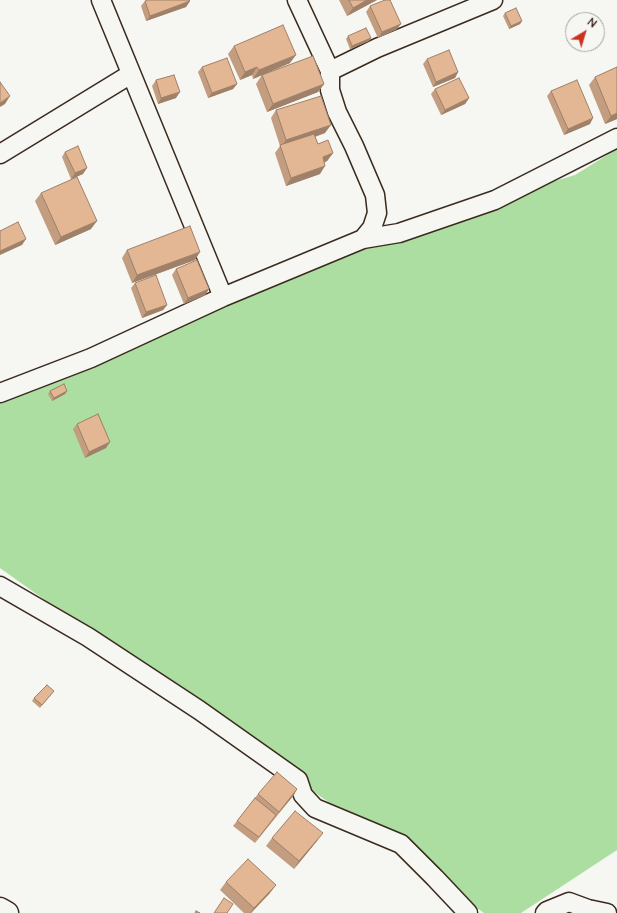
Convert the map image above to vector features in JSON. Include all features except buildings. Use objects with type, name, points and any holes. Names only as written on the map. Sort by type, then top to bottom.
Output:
[{"type":"main road","points":[[0,909],[6,913]]},
{"type":"street","points":[[101,0],[223,296]]},
{"type":"street","points":[[297,0],[330,71],[330,90],[336,112],[354,146],[375,195],[376,213],[372,228],[363,239]]},
{"type":"street","points":[[330,71],[473,4],[493,0]]},
{"type":"street","points":[[0,154],[131,74]]},
{"type":"street","points":[[0,393],[91,358],[223,296],[363,239],[399,233],[495,200],[617,138]]},
{"type":"street","points":[[0,586],[88,637],[205,714],[298,780],[303,795],[315,808],[401,844],[468,913]]},
{"type":"street","points":[[545,913],[569,902],[588,909],[607,913]]},
{"type":"green space","points":[[617,149],[617,850],[521,913],[484,913],[0,568],[0,398],[363,239],[575,175]]}]
